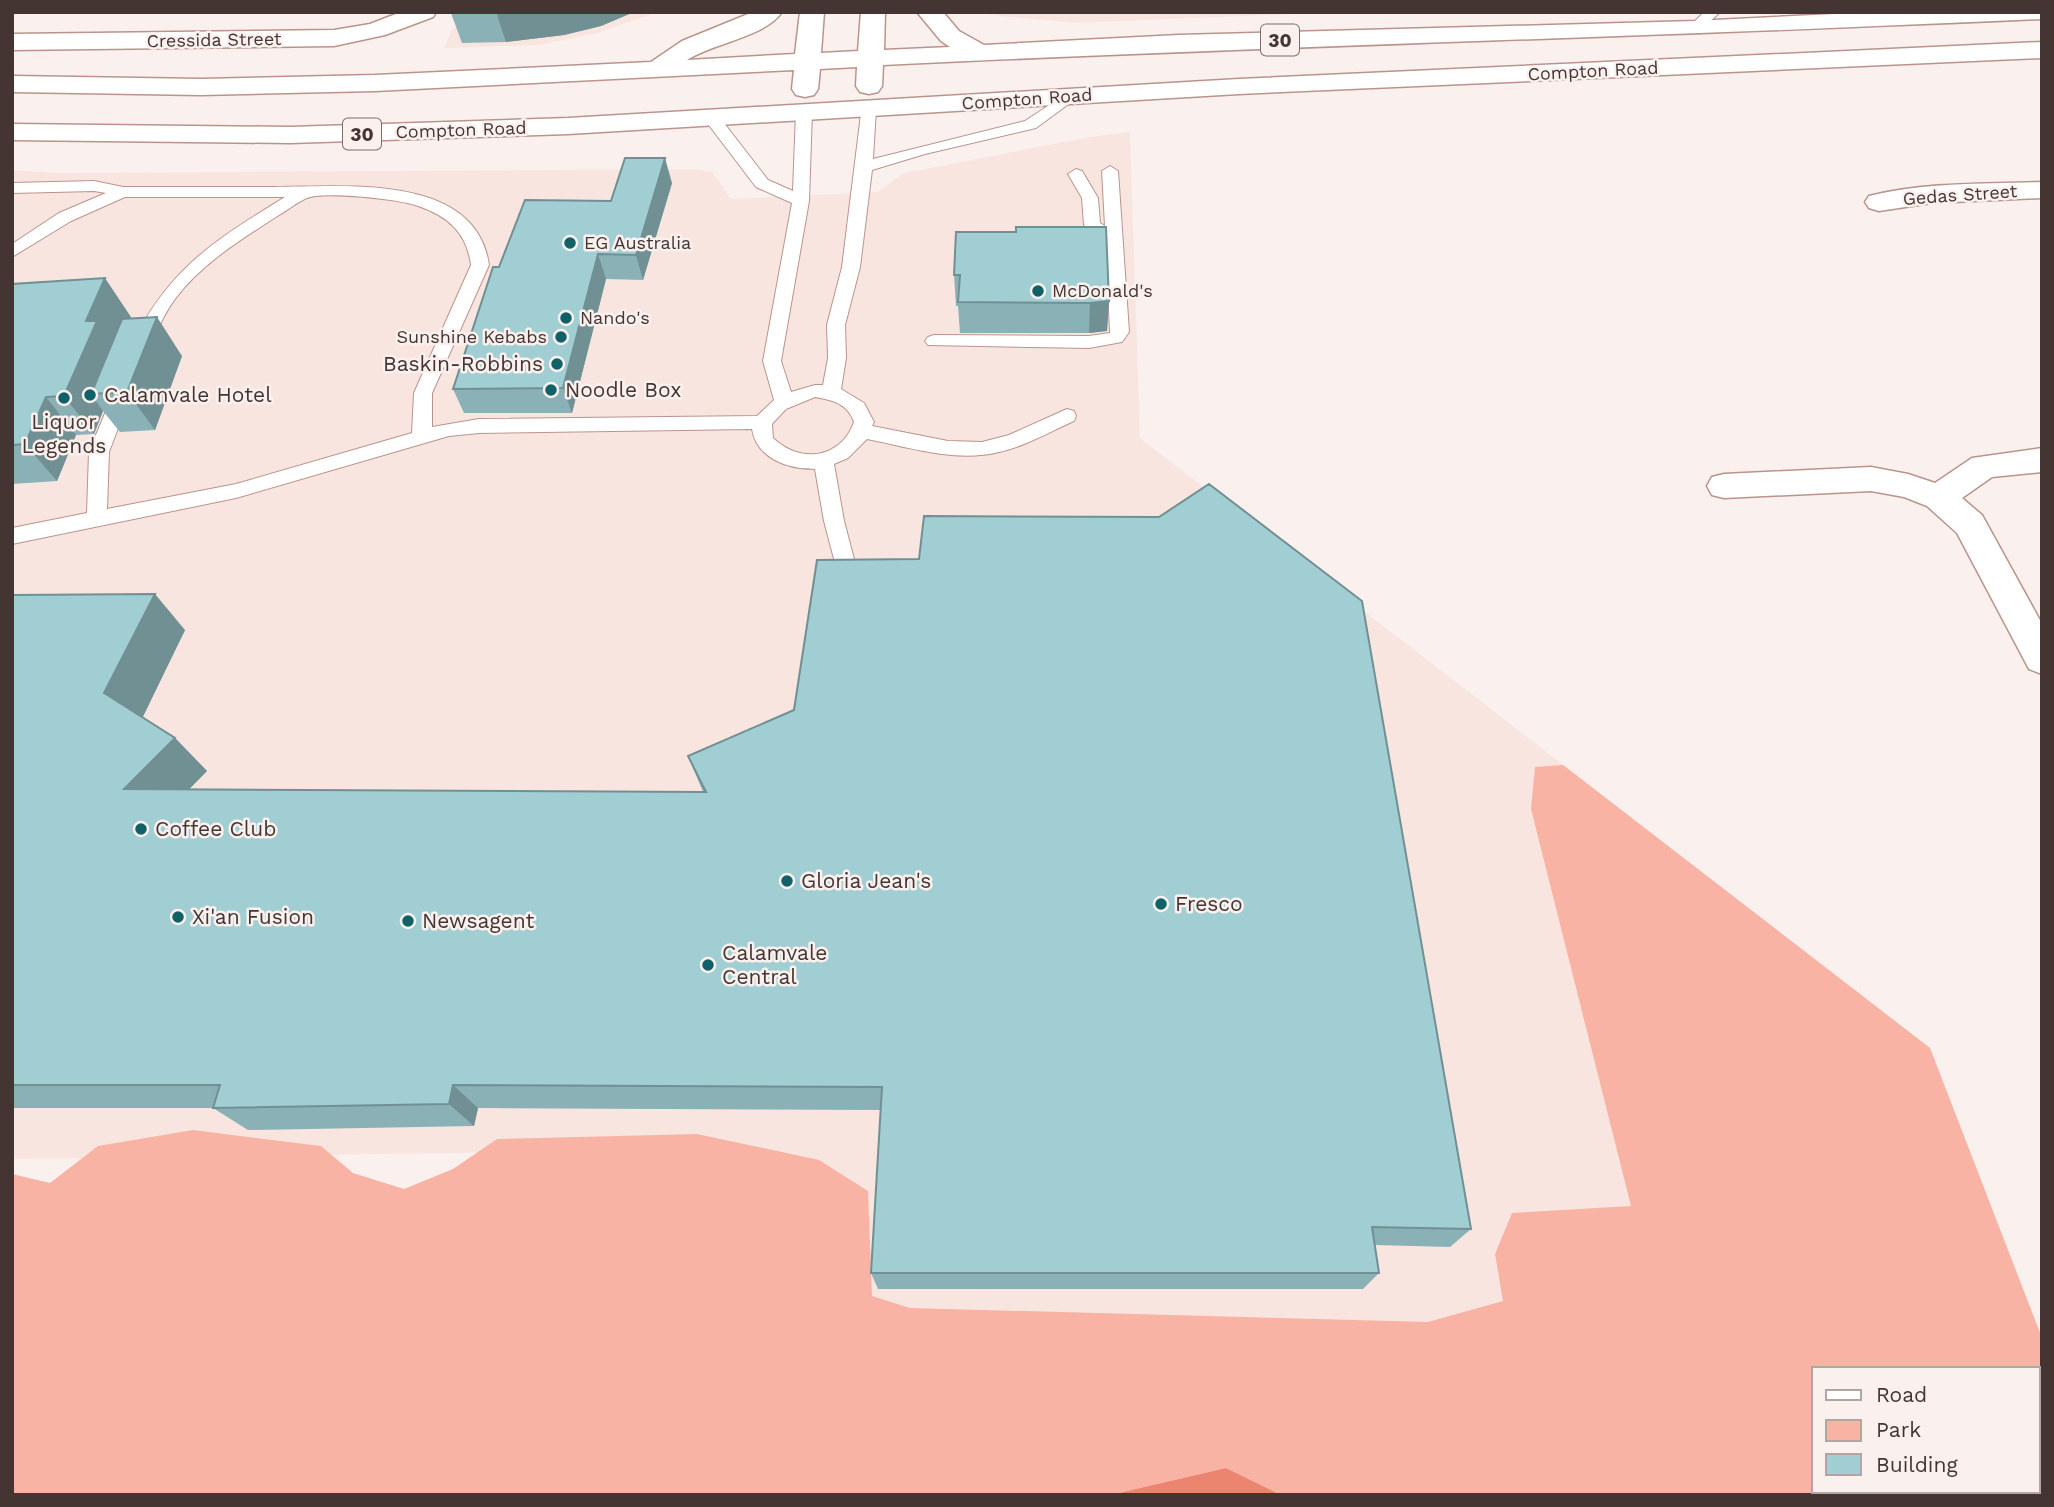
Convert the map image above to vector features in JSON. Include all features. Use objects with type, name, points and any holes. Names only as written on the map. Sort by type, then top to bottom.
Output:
[{"type":"main road","points":[[653,71],[691,46],[744,27],[770,12]]},
{"type":"main road","points":[[804,112],[812,12]]},
{"type":"main road","points":[[868,109],[873,12]]},
{"type":"main road","points":[[929,12],[950,36],[981,54]]},
{"type":"main road","name":"Compton Road","points":[[12,84],[201,87],[401,82],[1704,20],[2042,12]]},
{"type":"main road","name":"Cressida Street","points":[[12,42],[334,38],[376,30],[418,15]]},
{"type":"main road","name":"Compton Road","points":[[12,132],[316,135],[431,132],[1069,97],[2042,50]]},
{"type":"main road","name":"Gedas Street","points":[[1879,202],[1933,194],[2042,190]]},
{"type":"main road","points":[[1939,497],[1984,466],[2042,460]]},
{"type":"main road","points":[[1724,486],[1871,479],[1908,486],[1939,497],[1970,524],[2042,659]]},
{"type":"lane","points":[[864,167],[921,150],[1030,125],[1069,97]]},
{"type":"lane","points":[[831,392],[837,358],[836,325],[851,267],[864,167],[868,109]]},
{"type":"lane","points":[[784,400],[772,361],[801,201],[804,112]]},
{"type":"lane","points":[[710,117],[749,162],[762,183],[801,201]]},
{"type":"lane","points":[[934,341],[1089,342],[1116,338],[1120,332],[1110,171]]},
{"type":"lane","points":[[1076,174],[1088,192],[1092,225],[1116,240]]},
{"type":"lane","points":[[12,188],[94,186],[124,192],[375,192],[422,200],[457,220],[478,247],[481,256],[478,273],[423,393],[422,435]]},
{"type":"lane","points":[[12,252],[65,218],[124,192]]},
{"type":"lane","points":[[97,520],[99,452],[156,311],[191,269],[237,233],[305,192]]},
{"type":"lane","points":[[815,391],[831,392],[845,397],[856,405],[864,422],[862,431],[848,449],[823,460],[799,460],[777,453],[768,444],[763,433],[764,422],[775,406],[784,400],[815,391]]},
{"type":"lane","points":[[862,431],[957,448],[978,449],[1016,440],[1067,416]]},
{"type":"lane","points":[[12,536],[270,483],[422,435],[479,426],[764,422]]},
{"type":"lane","points":[[823,460],[834,520],[849,578]]},
{"type":"shaded area","points":[[478,12],[657,12],[598,33],[539,45],[444,48],[452,29],[473,20]]},
{"type":"shaded area","points":[[986,12],[1341,12],[1075,23],[991,15]]},
{"type":"shaded area","points":[[1130,132],[1140,438],[1930,1048],[2042,1338],[2042,1495],[620,1495],[672,1150],[12,1159],[12,170],[58,173],[693,169],[712,172],[731,199],[877,192],[904,173],[1090,137]]},
{"type":"shaded area","points":[[1226,1468],[1281,1495],[1110,1495]]},
{"type":"green space","points":[[1563,765],[1930,1048],[2042,1338],[2042,1495],[1281,1495],[1226,1468],[1110,1495],[12,1495],[12,1174],[50,1183],[98,1146],[193,1130],[321,1146],[353,1173],[404,1189],[453,1169],[497,1139],[697,1134],[819,1160],[868,1191],[872,1296],[910,1308],[1428,1322],[1503,1301],[1495,1254],[1512,1213],[1631,1206],[1531,809],[1535,767]]},
{"type":"building","points":[[625,158],[665,158],[636,255],[598,254],[563,388],[453,389],[493,267],[499,267],[525,200],[611,201]]},
{"type":"building","points":[[1016,227],[1106,227],[1109,301],[958,302],[960,275],[954,275],[956,232],[1016,232]]},
{"type":"building","points":[[105,278],[86,321],[97,321],[64,396],[46,397],[25,444],[12,445],[12,284]]},
{"type":"building","points":[[157,317],[127,392],[91,394],[122,319]]},
{"type":"building","name":"Calamvale Central","points":[[1209,484],[1362,601],[1471,1229],[1372,1227],[1379,1273],[871,1273],[882,1087],[453,1085],[449,1104],[213,1108],[220,1085],[12,1085],[12,595],[155,594],[104,693],[175,738],[124,789],[706,792],[688,756],[794,710],[817,560],[919,559],[924,516],[1159,517]]},
{"type":"place","name":"EG Australia","points":[[570,243]]},
{"type":"place","name":"McDonald's","points":[[1038,291]]},
{"type":"place","name":"Nando's","points":[[566,318]]},
{"type":"place","name":"Sunshine Kebabs","points":[[561,337]]},
{"type":"place","name":"Baskin-Robbins","points":[[557,364]]},
{"type":"place","name":"Noodle Box","points":[[551,390]]},
{"type":"place","name":"Calamvale Hotel","points":[[90,395]]},
{"type":"place","name":"Liquor Legends","points":[[64,398]]},
{"type":"place","name":"Coffee Club","points":[[141,829]]},
{"type":"place","name":"Gloria Jean's","points":[[787,881]]},
{"type":"place","name":"Fresco","points":[[1161,904]]},
{"type":"place","name":"Xi'an Fusion","points":[[178,917]]},
{"type":"place","name":"Newsagent","points":[[408,921]]},
{"type":"place","name":"Calamvale Central","points":[[708,965]]}]
